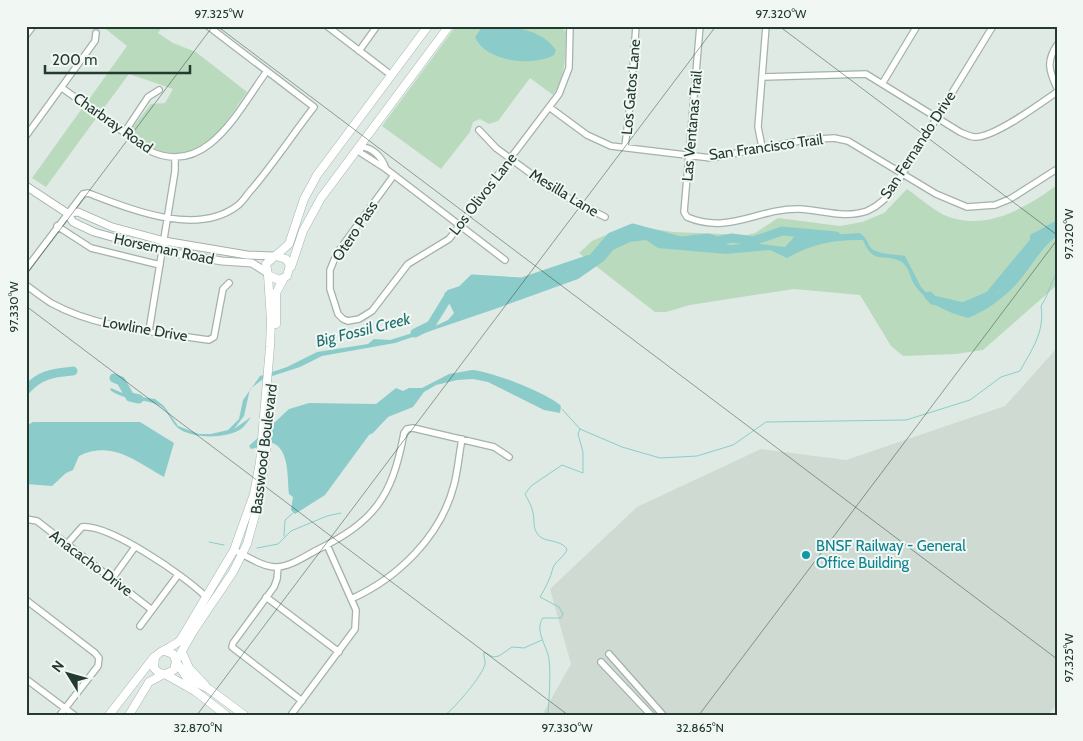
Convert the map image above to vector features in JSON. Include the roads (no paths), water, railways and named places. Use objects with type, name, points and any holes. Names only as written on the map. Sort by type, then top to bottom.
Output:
[{"type":"main road","points":[[428,26],[317,175],[304,199],[288,244],[267,262],[267,274],[277,280],[284,278],[290,269],[300,237],[311,214],[449,26]]},
{"type":"main road","points":[[392,75],[405,85]]},
{"type":"main road","points":[[274,256],[286,259],[290,269]]},
{"type":"main road","name":"Basswood Boulevard","points":[[267,274],[272,357]]},
{"type":"main road","name":"Basswood Boulevard","points":[[176,662],[242,554],[259,505],[276,293],[284,278]]},
{"type":"main road","name":"Basswood Boulevard","points":[[165,651],[179,642],[234,550],[250,507],[262,462]]},
{"type":"main road","points":[[108,715],[156,655],[165,651],[174,654],[176,662],[186,678],[209,689]]},
{"type":"main road","points":[[182,652],[189,669],[209,689],[244,715]]},
{"type":"main road","points":[[156,655],[154,666],[157,672],[194,691],[226,715]]},
{"type":"main road","points":[[128,715],[147,685],[172,671],[176,662]]},
{"type":"street","points":[[26,35],[32,26]]},
{"type":"street","points":[[26,270],[81,195],[88,193],[119,206],[168,218],[208,220],[237,206],[314,107],[208,26]]},
{"type":"street","points":[[327,26],[392,75]]},
{"type":"street","points":[[359,50],[377,26]]},
{"type":"street","name":"Los Olivos Lane","points":[[343,319],[359,319],[372,312],[408,264],[449,238],[460,225],[511,159],[565,82],[569,68],[570,26]]},
{"type":"street","name":"Los Gatos Lane","points":[[625,147],[632,96],[636,26]]},
{"type":"street","name":"Las Ventanas Trail","points":[[694,220],[687,217],[684,212],[700,26]]},
{"type":"street","points":[[762,147],[758,127],[766,26]]},
{"type":"street","points":[[882,84],[917,26]]},
{"type":"street","name":"San Fernando Drive","points":[[694,220],[729,223],[745,221],[777,210],[799,209],[855,214],[867,211],[881,203],[903,173],[993,26]]},
{"type":"street","points":[[26,136],[95,41],[96,33]]},
{"type":"street","points":[[763,77],[866,74],[937,119],[960,132],[975,137],[988,134],[1057,90],[1048,70],[1051,54],[1057,44]]},
{"type":"street","points":[[148,332],[168,218],[175,159],[192,156],[208,147],[219,136],[266,71]]},
{"type":"street","name":"Charbray Road","points":[[62,88],[150,151],[175,159]]},
{"type":"street","points":[[124,133],[148,97],[159,90]]},
{"type":"street","name":"San Francisco Trail","points":[[549,107],[587,136],[611,146],[711,158],[762,147],[814,139],[834,138],[848,141],[936,194],[967,207],[995,205],[1057,169]]},
{"type":"street","name":"Mesilla Lane","points":[[479,130],[496,148],[553,190],[604,217]]},
{"type":"street","points":[[386,169],[383,159],[366,146],[359,147],[361,153],[386,169],[505,260]]},
{"type":"street","points":[[375,163],[379,157]]},
{"type":"street","name":"Otero Pass","points":[[343,319],[338,314],[330,289],[330,270],[337,252],[394,175]]},
{"type":"street","name":"Horseman Road","points":[[26,186],[67,213],[73,222],[94,232],[162,251],[222,261],[252,263],[267,274]]},
{"type":"street","name":"Horseman Road","points":[[67,213],[78,212],[112,227],[164,241],[247,255],[274,256]]},
{"type":"street","points":[[57,226],[91,248],[160,265]]},
{"type":"street","name":"Lowline Drive","points":[[26,284],[51,303],[84,318],[148,332],[212,339],[214,337],[223,289],[229,283]]},
{"type":"street","points":[[234,550],[278,568],[327,545],[354,529],[373,512],[387,492],[396,472],[404,433],[407,429],[413,428],[494,447],[508,457]]},
{"type":"street","points":[[351,599],[377,587],[397,572],[429,536],[454,486],[462,439]]},
{"type":"street","name":"Anacacho Drive","points":[[27,519],[37,522],[152,610]]},
{"type":"street","points":[[67,544],[79,528],[87,527],[153,556],[205,596]]},
{"type":"street","points":[[291,715],[339,652],[355,629],[357,622],[356,610],[327,545]]},
{"type":"street","points":[[112,579],[135,547]]},
{"type":"street","points":[[278,568],[277,580],[232,642],[232,647],[302,701]]},
{"type":"street","points":[[140,626],[178,575]]},
{"type":"street","points":[[266,597],[339,652]]},
{"type":"street","points":[[26,600],[99,658],[98,666],[60,715]]},
{"type":"street","points":[[609,654],[636,683],[660,714]]},
{"type":"street","points":[[601,662],[651,715]]},
{"type":"street","points":[[26,679],[74,715]]},
{"type":"street","points":[[628,689],[636,683]]},
{"type":"water","points":[[483,26],[523,29],[533,32],[549,42],[556,50],[554,55],[534,61],[510,60],[499,57],[489,52],[475,37]]},
{"type":"water","points":[[1057,220],[1057,236],[1044,248],[1021,279],[992,305],[968,318],[946,310],[927,299],[912,281],[903,263],[894,259],[874,256],[870,253],[863,240],[843,240],[824,243],[805,249],[787,258],[770,250],[726,254],[658,248],[646,240],[630,242],[613,250],[604,261],[578,279],[395,343],[322,356],[300,367],[263,379],[252,388],[260,376],[287,367],[317,352],[368,344],[374,339],[390,340],[448,320],[454,313],[444,293],[467,291],[473,281],[480,283],[527,281],[568,271],[598,259],[609,243],[632,230],[680,243],[712,241],[730,245],[750,243],[785,247],[794,237],[860,233],[872,249],[905,256],[921,287],[929,295],[945,306],[964,308],[980,303],[997,294],[1030,244],[1030,235]]},
{"type":"water","points":[[472,370],[492,374],[545,395],[561,406],[560,413],[544,410],[488,382],[473,379],[457,380],[436,385],[424,392],[413,407],[388,417],[369,435],[325,495],[295,514],[291,510],[293,497],[289,494],[287,466],[282,452],[273,443],[251,449],[249,446],[289,409],[309,403],[376,404],[396,388],[403,391],[409,388],[422,388],[449,374]]},
{"type":"water","points":[[111,388],[127,395],[155,399],[164,406],[178,426],[199,434],[211,434],[228,430],[239,419],[243,400],[250,391],[244,416],[234,429],[251,417],[241,429],[227,435],[200,436],[184,432],[178,428],[164,409],[158,405],[128,398],[110,390]]},
{"type":"water","points":[[33,422],[140,422],[174,443],[164,477],[123,454],[102,450],[79,456],[73,470],[66,473],[52,486],[26,484],[26,426]]},
{"type":"waterway","name":"Big Fossil Creek","points":[[415,333],[431,325],[450,294],[462,290],[473,279],[522,282],[593,258],[611,237],[633,228],[681,241],[708,238],[718,241],[732,238],[753,241],[782,231],[836,236]]},
{"type":"waterway","name":"Big Fossil Creek","points":[[929,296],[933,300],[963,307],[989,296],[1032,244]]},
{"type":"waterway","points":[[562,409],[580,429],[622,447],[660,458],[697,456],[733,445],[766,422],[906,420],[970,400],[1001,377],[1020,371],[1033,348],[1039,332],[1042,315],[1041,306],[1057,272]]},
{"type":"waterway","name":"Big Fossil Creek","points":[[26,390],[42,377],[73,371]]},
{"type":"waterway","name":"Big Fossil Creek","points":[[114,378],[121,381],[130,397],[139,399]]},
{"type":"waterway","points":[[548,715],[550,666],[540,628],[543,618],[561,618],[563,614],[559,607],[540,597],[548,583],[554,566],[567,549],[557,542],[546,540],[539,536],[535,527],[532,508],[525,494],[531,486],[562,465],[583,473],[583,452],[578,434],[580,429]]},
{"type":"waterway","points":[[284,536],[285,520],[293,513]]},
{"type":"waterway","points":[[257,548],[278,544],[291,531],[327,516],[341,513]]},
{"type":"waterway","points":[[209,542],[224,545]]},
{"type":"waterway","points":[[445,715],[461,699],[479,676],[485,664],[484,652],[493,657],[499,656],[512,647],[524,648],[542,640]]},
{"type":"place","name":"BNSF Railway - General Office Building","points":[[806,555]]}]
